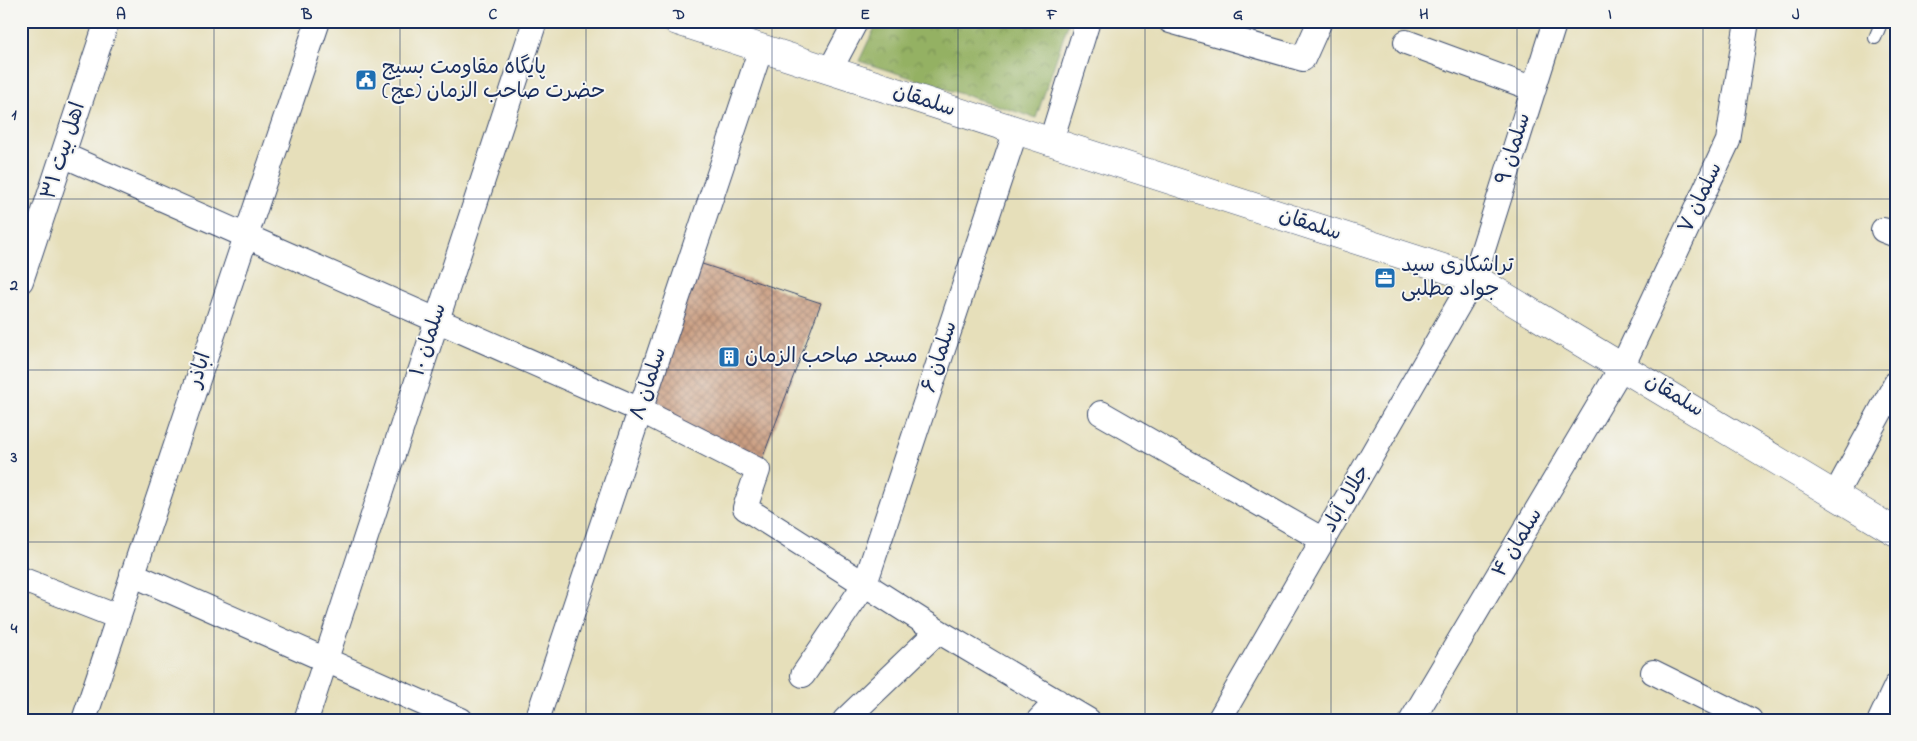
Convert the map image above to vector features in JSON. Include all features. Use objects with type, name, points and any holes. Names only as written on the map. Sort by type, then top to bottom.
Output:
[{"type":"street","name":"اهل بیت ۳۱","points":[[21,281],[107,21]]},
{"type":"street","name":"اباذر","points":[[84,720],[314,32],[326,21]]},
{"type":"street","name":"سلمان ۱۰","points":[[306,720],[324,659],[535,21]]},
{"type":"street","name":"سلمقان","points":[[677,21],[1474,278],[1623,365],[1896,532]]},
{"type":"street","points":[[830,70],[856,21]]},
{"type":"street","points":[[1051,141],[1088,21]]},
{"type":"street","points":[[1170,21],[1303,59],[1320,21]]},
{"type":"street","name":"سلمان ۹","points":[[1474,278],[1554,21]]},
{"type":"street","name":"سلمان ۷","points":[[1623,365],[1728,141],[1747,21]]},
{"type":"street","points":[[1406,42],[1534,88]]},
{"type":"street","name":"سلمان ۸","points":[[537,720],[761,48]]},
{"type":"street","name":"سلمان ۶","points":[[803,675],[864,584],[1016,130]]},
{"type":"street","points":[[63,155],[640,410],[758,470],[745,508],[938,631],[1088,720]]},
{"type":"street","name":"جلال آباد","points":[[1219,720],[1474,278]]},
{"type":"street","name":"سلمان ۴","points":[[1412,720],[1623,365]]},
{"type":"street","points":[[1835,495],[1896,383]]},
{"type":"street","points":[[1101,413],[1323,540]]},
{"type":"street","points":[[132,574],[461,720]]},
{"type":"street","points":[[21,579],[118,617]]},
{"type":"street","points":[[845,720],[938,631]]},
{"type":"street","points":[[1653,672],[1750,720]]},
{"type":"street","points":[[1880,720],[1896,686]]},
{"type":"street","points":[[1039,720],[1057,701]]},
{"type":"lane","points":[[1875,38],[1882,21]]},
{"type":"green space","points":[[878,21],[1069,21],[1036,118],[859,61]]},
{"type":"building","name":"مسجد صاحب الزمان","points":[[690,260],[821,303],[758,470],[640,410]]},
{"type":"place","name":"پایگاه مقاومت بسیج حضرت صاحب الزمان (عج)","points":[[366,80]]},
{"type":"place","name":"تراشکاری سید جواد مطلبی","points":[[1385,278]]},
{"type":"place","name":"مسجد صاحب الزمان","points":[[729,357]]}]
